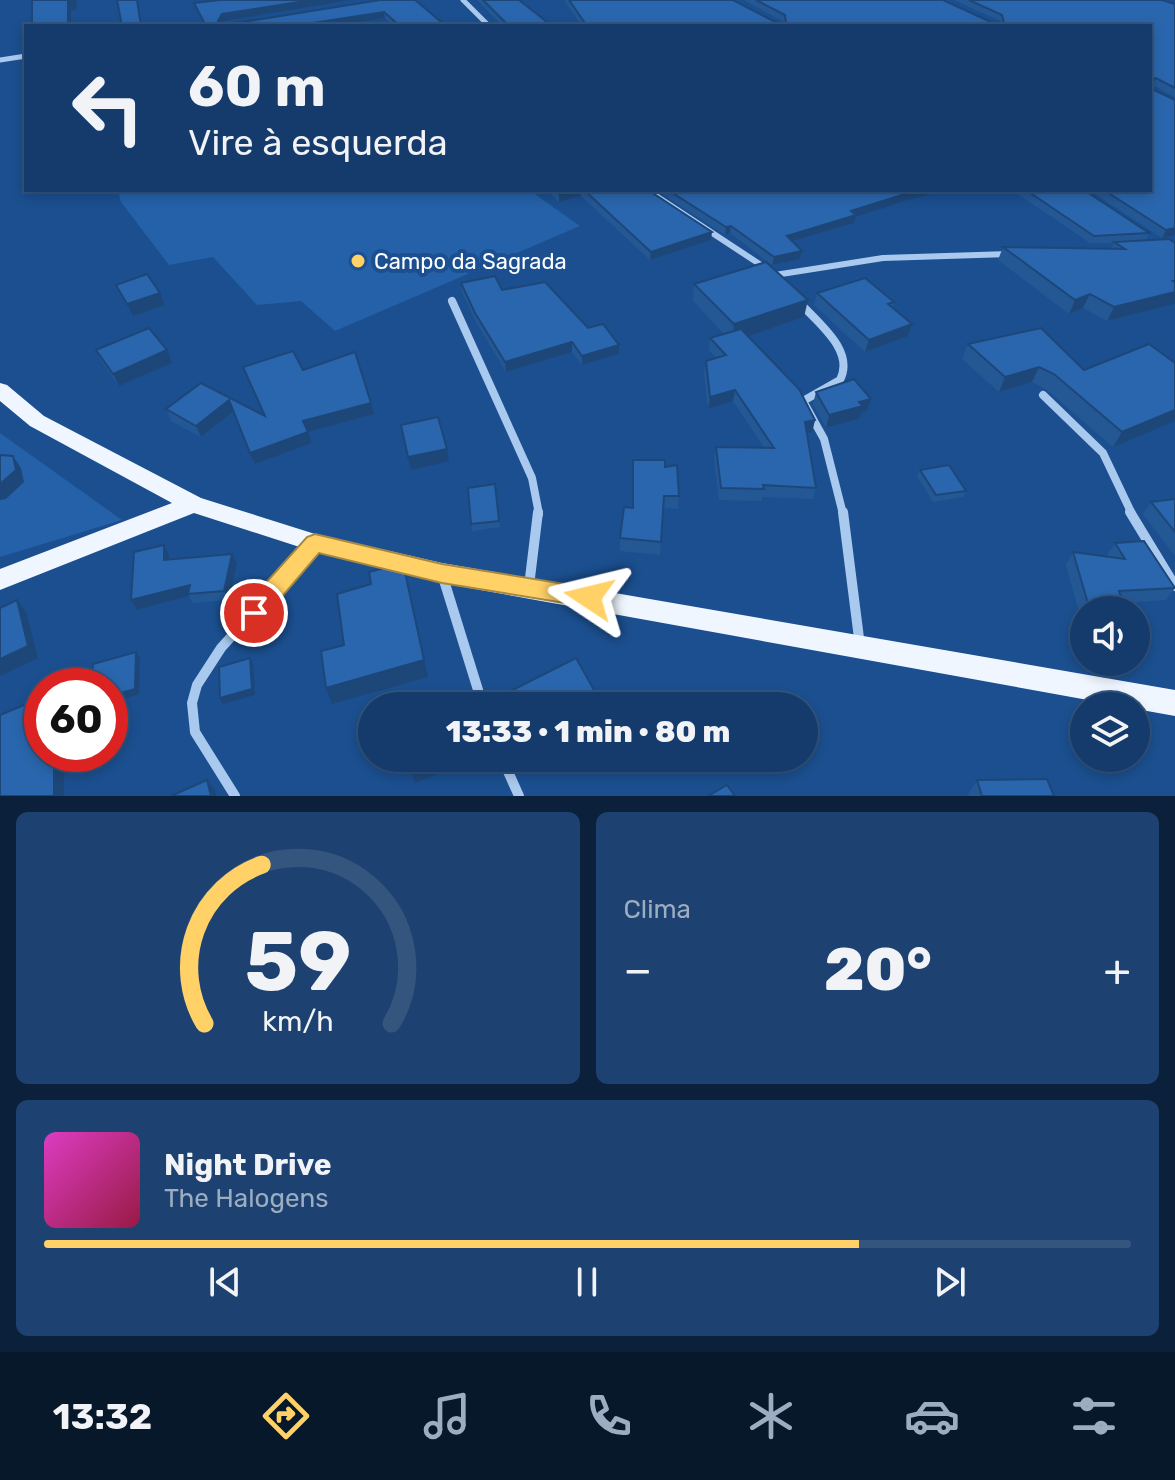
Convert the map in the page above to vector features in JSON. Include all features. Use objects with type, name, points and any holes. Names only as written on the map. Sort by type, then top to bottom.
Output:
[{"type":"main road","points":[[0,390],[37,421],[193,504],[315,543],[442,573],[1175,703]]},
{"type":"main road","points":[[0,580],[193,504]]},
{"type":"street","points":[[463,0],[487,24]]},
{"type":"street","points":[[0,60],[24,56]]},
{"type":"street","points":[[650,192],[775,275],[785,286]]},
{"type":"street","points":[[775,275],[883,258],[1023,253]]},
{"type":"street","points":[[795,297],[842,351],[844,361],[844,371],[833,387],[803,401],[824,439],[840,492],[860,647]]},
{"type":"street","points":[[452,301],[532,478],[540,520],[528,586]]},
{"type":"street","points":[[1043,395],[1103,453],[1125,503],[1175,586]]},
{"type":"street","points":[[235,796],[225,772],[193,726],[191,710],[198,685],[212,658],[315,543]]},
{"type":"street","points":[[442,573],[479,692]]},
{"type":"street","points":[[508,772],[519,796]]},
{"type":"shaded area","name":"Campo da Sagrada","points":[[118,192],[532,192],[580,226],[335,331],[301,301],[257,305],[213,257],[169,265],[121,202]]},
{"type":"shaded area","points":[[0,433],[122,520],[0,557]]},
{"type":"building","points":[[32,0],[73,0],[68,2],[68,24],[32,24]]},
{"type":"building","points":[[117,0],[137,0],[141,24],[122,24]]},
{"type":"building","points":[[312,0],[222,14],[218,21],[222,24],[205,24],[194,3]]},
{"type":"building","points":[[380,0],[415,0],[444,24],[398,24],[384,12],[306,24],[230,24]]},
{"type":"building","points":[[483,0],[519,0],[549,24],[507,24]]},
{"type":"building","points":[[569,0],[733,0],[779,24],[586,24]]},
{"type":"building","points":[[756,0],[943,0],[995,24],[779,24],[786,23],[785,15]]},
{"type":"building","points":[[969,0],[1162,0],[1175,4],[1175,88],[1156,78],[1152,79],[1152,24],[1000,24],[1004,23],[1002,15]]},
{"type":"building","points":[[1152,89],[1175,100],[1175,228],[1166,230],[1107,192],[1152,192]]},
{"type":"building","points":[[586,192],[651,192],[712,232],[651,252]]},
{"type":"building","points":[[671,192],[912,192],[851,211],[856,215],[787,236],[802,251],[774,257],[731,226],[726,227]]},
{"type":"building","points":[[1029,192],[1087,192],[1149,233],[1094,236]]},
{"type":"building","points":[[1169,239],[1175,243],[1175,292],[1114,307],[1090,294],[1075,300],[1003,247],[1125,249],[1114,242]]},
{"type":"building","points":[[766,262],[808,300],[734,324],[694,284]]},
{"type":"building","points":[[147,274],[160,293],[127,304],[116,285]]},
{"type":"building","points":[[495,276],[502,290],[545,282],[588,328],[603,324],[619,345],[582,356],[572,342],[505,362],[461,283]]},
{"type":"building","points":[[865,278],[894,302],[888,304],[912,324],[869,340],[817,293]]},
{"type":"building","points":[[149,328],[167,350],[113,374],[96,350]]},
{"type":"building","points":[[1041,328],[1084,370],[1149,344],[1175,363],[1175,410],[1122,432],[1054,374],[1039,367],[1005,377],[968,344]]},
{"type":"building","points":[[741,329],[799,389],[815,420],[805,422],[816,488],[763,485],[764,489],[721,488],[716,447],[774,448],[735,390],[710,397],[706,361],[726,355],[710,338]]},
{"type":"building","points":[[293,351],[303,370],[355,352],[371,403],[303,421],[308,432],[250,453],[229,400],[196,426],[166,409],[201,383],[265,416],[243,367]]},
{"type":"building","points":[[854,379],[871,399],[859,402],[863,406],[829,415],[816,392]]},
{"type":"building","points":[[438,417],[447,449],[408,457],[401,425]]},
{"type":"building","points":[[0,455],[13,456],[16,470],[0,484]]},
{"type":"building","points":[[633,460],[665,460],[665,467],[677,465],[679,496],[664,496],[661,542],[620,538],[624,507],[633,508]]},
{"type":"building","points":[[949,465],[966,491],[936,495],[920,470]]},
{"type":"building","points":[[495,484],[499,521],[471,524],[468,488]]},
{"type":"building","points":[[1175,499],[1175,532],[1151,502]]},
{"type":"building","points":[[1144,541],[1175,588],[1119,591],[1121,596],[1086,596],[1073,552],[1125,559],[1115,543]]},
{"type":"building","points":[[164,545],[164,560],[232,554],[224,591],[188,594],[190,585],[131,600],[134,552]]},
{"type":"building","points":[[403,563],[424,660],[326,688],[321,651],[344,645],[337,594],[371,584],[369,572]]},
{"type":"building","points":[[17,600],[28,646],[0,659],[0,608]]},
{"type":"building","points":[[136,652],[135,689],[128,691],[128,668],[93,668],[93,664]]},
{"type":"building","points":[[250,658],[252,689],[220,698],[219,667]]},
{"type":"building","points":[[576,658],[595,692],[509,692]]},
{"type":"building","points":[[24,705],[24,772],[54,772],[54,796],[0,796],[0,715]]},
{"type":"building","points":[[1047,779],[1054,796],[982,796],[977,780]]},
{"type":"building","points":[[207,780],[211,796],[171,796]]},
{"type":"building","points":[[727,785],[735,796],[708,796]]},
{"type":"place","name":"Campo da Sagrada","points":[[358,261]]},
{"type":"route","points":[[254,613],[315,543],[442,573],[589,597]]}]
